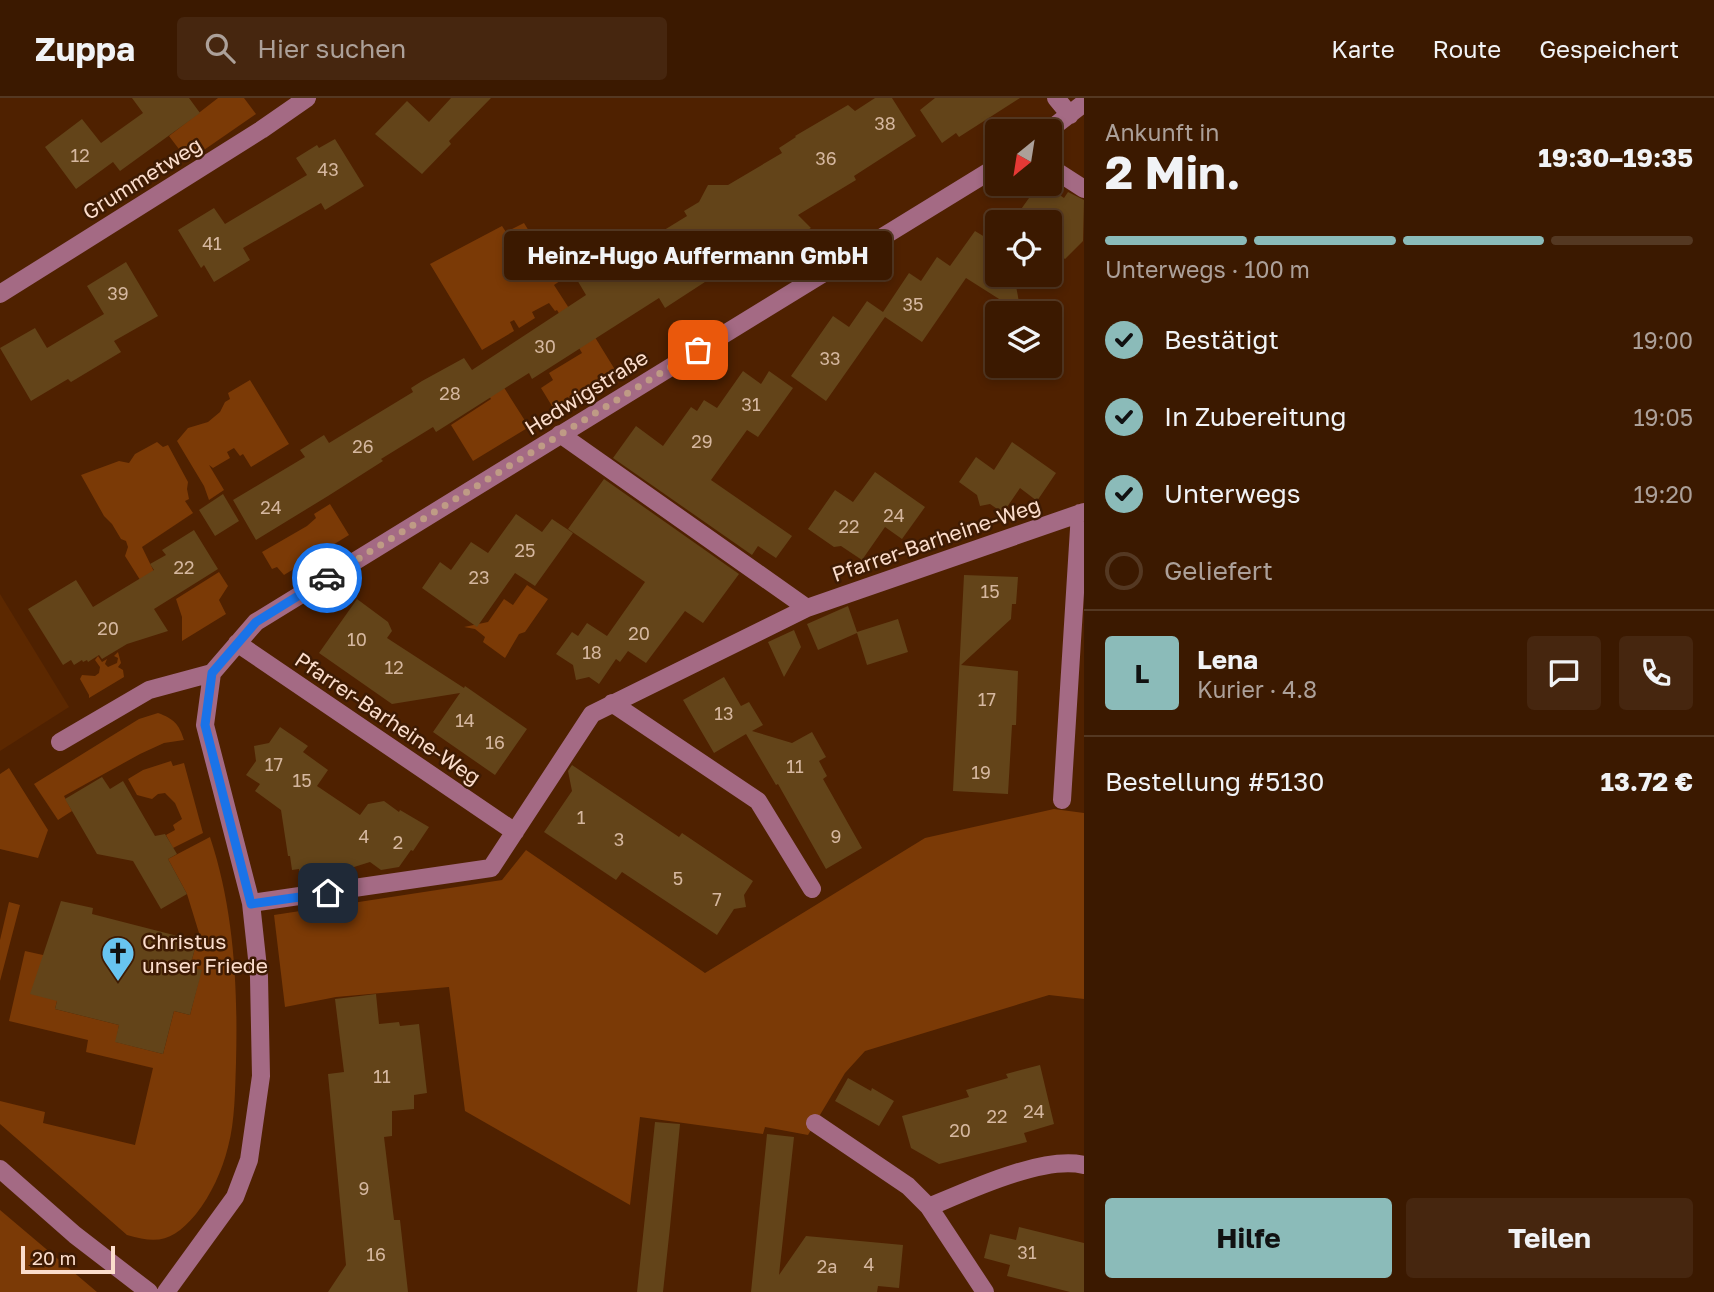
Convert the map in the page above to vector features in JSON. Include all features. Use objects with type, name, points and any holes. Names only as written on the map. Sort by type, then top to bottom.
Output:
[{"type":"street","name":"Grummetweg","points":[[0,294],[261,130],[307,98]]},
{"type":"street","points":[[1056,98],[1070,115]]},
{"type":"street","points":[[1062,121],[1084,103]]},
{"type":"street","name":"Hedwigstraße","points":[[212,673],[256,622],[985,174]]},
{"type":"street","points":[[1062,175],[1084,189]]},
{"type":"street","points":[[560,435],[807,608]]},
{"type":"street","name":"Pfarrer-Barheine-Weg","points":[[251,904],[491,868],[592,713],[807,608],[1082,512],[1062,800]]},
{"type":"street","name":"Pfarrer-Barheine-Weg","points":[[237,643],[514,832]]},
{"type":"street","points":[[60,742],[149,690],[212,673],[205,725],[251,904],[260,977],[261,1076],[249,1160],[235,1197],[166,1292]]},
{"type":"street","points":[[612,703],[758,801],[811,889]]},
{"type":"street","points":[[815,1123],[908,1186],[929,1208],[985,1292]]},
{"type":"street","points":[[929,1208],[1007,1175],[1072,1162],[1084,1166]]},
{"type":"street","points":[[0,1169],[75,1235],[149,1292]]},
{"type":"shaded area","points":[[218,98],[244,98],[256,114],[188,161],[169,136]]},
{"type":"shaded area","points":[[524,223],[560,281],[554,285],[587,336],[593,334],[617,373],[555,411],[541,388],[553,380],[549,373],[582,353],[557,310],[549,303],[532,312],[535,318],[519,328],[514,320],[510,322],[514,331],[482,350],[430,264],[502,226],[506,232]]},
{"type":"shaded area","points":[[489,364],[529,427],[473,461],[451,425],[491,399],[475,373]]},
{"type":"shaded area","points":[[250,380],[289,444],[251,467],[243,454],[240,456],[234,448],[227,452],[230,458],[213,468],[209,465],[224,490],[209,500],[204,486],[177,441],[188,428],[208,422],[220,412],[225,402],[230,399],[228,393]]},
{"type":"shaded area","points":[[157,442],[163,447],[168,445],[188,482],[189,499],[185,501],[193,513],[142,547],[161,586],[149,594],[125,556],[128,547],[126,541],[121,539],[104,516],[81,475],[119,461],[129,463],[135,454]]},
{"type":"shaded area","points":[[330,504],[349,535],[284,575],[277,567],[272,569],[262,552],[307,526],[316,518],[314,514]]},
{"type":"shaded area","points":[[219,572],[228,586],[219,600],[226,614],[182,641],[182,617],[176,599]]},
{"type":"shaded area","points":[[527,585],[548,599],[525,632],[519,634],[505,658],[483,642],[485,637],[475,629],[464,627],[488,622],[504,599],[513,605]]},
{"type":"shaded area","points":[[0,594],[69,707],[0,751]]},
{"type":"shaded area","points":[[118,652],[121,663],[118,667],[123,670],[124,677],[89,698],[80,679],[82,675],[95,676],[99,673],[100,667],[95,660],[98,656],[102,662],[107,659],[105,664],[108,667],[117,663],[118,658],[114,656]]},
{"type":"shaded area","points":[[158,713],[175,723],[184,740],[164,743],[140,754],[64,796],[72,811],[58,820],[34,784],[139,719]]},
{"type":"shaded area","points":[[171,761],[173,766],[184,763],[203,833],[173,848],[166,835],[175,830],[173,825],[182,819],[175,803],[165,793],[152,799],[137,795],[128,779],[143,770]]},
{"type":"shaded area","points":[[9,768],[48,830],[38,858],[0,849],[0,774]]},
{"type":"shaded area","points":[[1054,809],[1084,813],[1084,999],[1049,995],[865,1051],[845,1073],[808,1135],[765,1127],[763,1134],[640,1117],[630,1205],[465,1111],[449,987],[336,997],[285,1007],[274,915],[502,880],[526,850],[705,973],[925,838]]},
{"type":"shaded area","points":[[210,837],[229,920],[235,977],[236,1063],[230,1137],[223,1165],[201,1207],[181,1230],[166,1238],[149,1240],[127,1235],[0,1124],[0,1101],[45,1112],[43,1123],[135,1145],[153,1068],[86,1052],[88,1040],[9,1021],[25,951],[43,955],[57,1001],[55,1009],[119,1025],[116,1042],[163,1054],[174,1011],[190,1015],[201,971],[190,967],[199,933],[187,894],[168,859]]},
{"type":"shaded area","points":[[9,902],[20,905],[0,981],[0,940]]},
{"type":"shaded area","points":[[0,1210],[97,1292],[0,1292]]},
{"type":"building","points":[[132,98],[189,98],[200,113],[120,171],[113,162],[76,189],[45,147],[82,119],[101,143],[143,113]]},
{"type":"building","points":[[451,98],[491,98],[449,141],[451,144],[422,174],[375,134],[407,101],[429,122]]},
{"type":"building","points":[[875,98],[892,98],[916,136],[854,176],[856,180],[798,215],[811,228],[784,244],[779,235],[743,258],[739,270],[728,267],[665,308],[659,298],[532,379],[529,373],[436,432],[433,427],[256,540],[233,500],[305,457],[300,450],[324,435],[329,443],[413,392],[411,388],[422,381],[464,358],[472,370],[586,295],[573,273],[598,257],[604,267],[687,216],[684,211],[699,202],[708,185],[728,185],[782,153],[779,148],[795,136],[848,105],[855,111]]},
{"type":"building","points":[[935,98],[1020,98],[959,137],[956,133],[942,143],[920,110]]},
{"type":"building","points":[[335,139],[364,186],[325,210],[321,203],[243,248],[250,260],[214,282],[204,265],[201,268],[178,230],[214,208],[225,224],[307,175],[296,158],[317,145],[319,148]]},
{"type":"building","points":[[1068,192],[1084,200],[1083,241],[1065,259],[1062,257],[1062,210],[1021,210],[1030,196],[1064,198]]},
{"type":"building","points":[[975,231],[985,237],[985,287],[1016,287],[1019,301],[1002,301],[966,278],[922,342],[885,317],[826,401],[791,376],[833,316],[849,327],[867,301],[883,312],[909,273],[921,281],[937,257],[950,266]]},
{"type":"building","points":[[126,262],[158,316],[114,341],[121,352],[71,382],[68,379],[31,401],[0,348],[35,328],[47,348],[104,314],[87,286]]},
{"type":"building","points":[[743,371],[761,384],[769,371],[793,388],[758,437],[747,430],[711,480],[792,536],[776,558],[758,546],[752,555],[613,458],[636,426],[663,446],[691,407],[697,411],[704,400],[717,408]]},
{"type":"building","points":[[1012,442],[1056,473],[1037,501],[1020,488],[1003,513],[990,504],[980,506],[977,495],[959,482],[976,457],[994,470]]},
{"type":"building","points":[[875,472],[925,507],[902,539],[885,527],[862,560],[841,546],[834,547],[808,529],[835,490],[853,502]]},
{"type":"building","points":[[604,479],[739,574],[703,623],[685,611],[646,663],[628,651],[620,662],[616,659],[599,684],[589,677],[576,680],[573,665],[556,654],[572,632],[578,636],[587,623],[607,636],[645,582],[568,529]]},
{"type":"building","points":[[223,494],[239,521],[215,536],[199,510]]},
{"type":"building","points":[[516,514],[542,532],[552,519],[573,533],[535,586],[515,573],[477,627],[422,588],[440,562],[451,570],[471,542],[488,553]]},
{"type":"building","points":[[194,530],[218,569],[154,609],[168,631],[127,644],[102,659],[99,655],[88,662],[82,660],[74,665],[71,660],[63,665],[28,609],[76,580],[93,607],[154,570],[150,564],[166,555],[162,550]]},
{"type":"building","points":[[964,575],[1018,577],[1016,604],[1012,604],[1011,619],[961,665],[1018,671],[1016,725],[1012,725],[1008,794],[953,791]]},
{"type":"building","points":[[357,599],[388,622],[392,631],[387,638],[464,688],[465,686],[527,729],[495,775],[433,732],[460,693],[392,704],[319,653]]},
{"type":"building","points":[[848,606],[857,632],[898,619],[908,652],[867,665],[857,633],[818,650],[807,624]]},
{"type":"building","points":[[794,630],[801,647],[784,677],[768,642]]},
{"type":"building","points":[[724,677],[741,706],[749,702],[763,725],[752,731],[792,743],[812,732],[826,757],[819,761],[827,776],[823,779],[862,848],[826,869],[746,734],[714,753],[683,700]]},
{"type":"building","points":[[280,727],[308,746],[303,752],[328,770],[317,786],[360,815],[368,804],[384,801],[429,827],[399,867],[381,870],[370,862],[338,872],[338,878],[301,883],[299,869],[292,870],[288,856],[281,810],[255,791],[260,784],[246,775],[256,761],[254,746],[269,743]]},
{"type":"building","points":[[572,765],[679,837],[682,833],[753,881],[744,895],[746,907],[734,909],[717,935],[622,872],[616,880],[544,832],[572,791],[568,771]]},
{"type":"building","points":[[102,777],[110,789],[123,781],[155,836],[165,834],[177,854],[168,859],[187,894],[161,909],[133,861],[97,854],[65,799]]},
{"type":"building","name":"Christus unser Friede","points":[[61,901],[93,908],[92,914],[197,941],[190,967],[202,970],[190,1015],[174,1011],[163,1054],[115,1042],[119,1025],[55,1009],[57,1001],[30,994]]},
{"type":"building","points":[[376,994],[379,1024],[419,1024],[427,1093],[414,1095],[414,1109],[392,1111],[392,1136],[384,1137],[394,1220],[400,1220],[408,1292],[328,1292],[346,1265],[328,1074],[344,1072],[335,999]]},
{"type":"building","points":[[1040,1065],[1054,1124],[1024,1133],[1027,1142],[939,1164],[911,1148],[902,1116],[969,1097],[966,1090],[1008,1078],[1006,1074]]},
{"type":"building","points":[[848,1078],[894,1101],[879,1126],[835,1101]]},
{"type":"building","points":[[655,1122],[680,1124],[670,1227],[663,1292],[637,1292]]},
{"type":"building","points":[[767,1134],[794,1137],[779,1275],[806,1236],[903,1245],[899,1288],[878,1286],[877,1292],[751,1292]]},
{"type":"building","points":[[1019,1227],[1084,1243],[1084,1292],[1070,1292],[1007,1276],[1010,1265],[984,1258],[990,1234],[1016,1240]]},
{"type":"way so far","points":[[327,578],[698,350]]},
{"type":"place","name":"Heinz-Hugo Auffermann GmbH","points":[[698,350]]},
{"type":"place","name":"Christus unser Friede","points":[[118,983]]},
{"type":"route","points":[[327,578],[256,622],[212,673],[205,725],[251,904],[328,893]]}]
